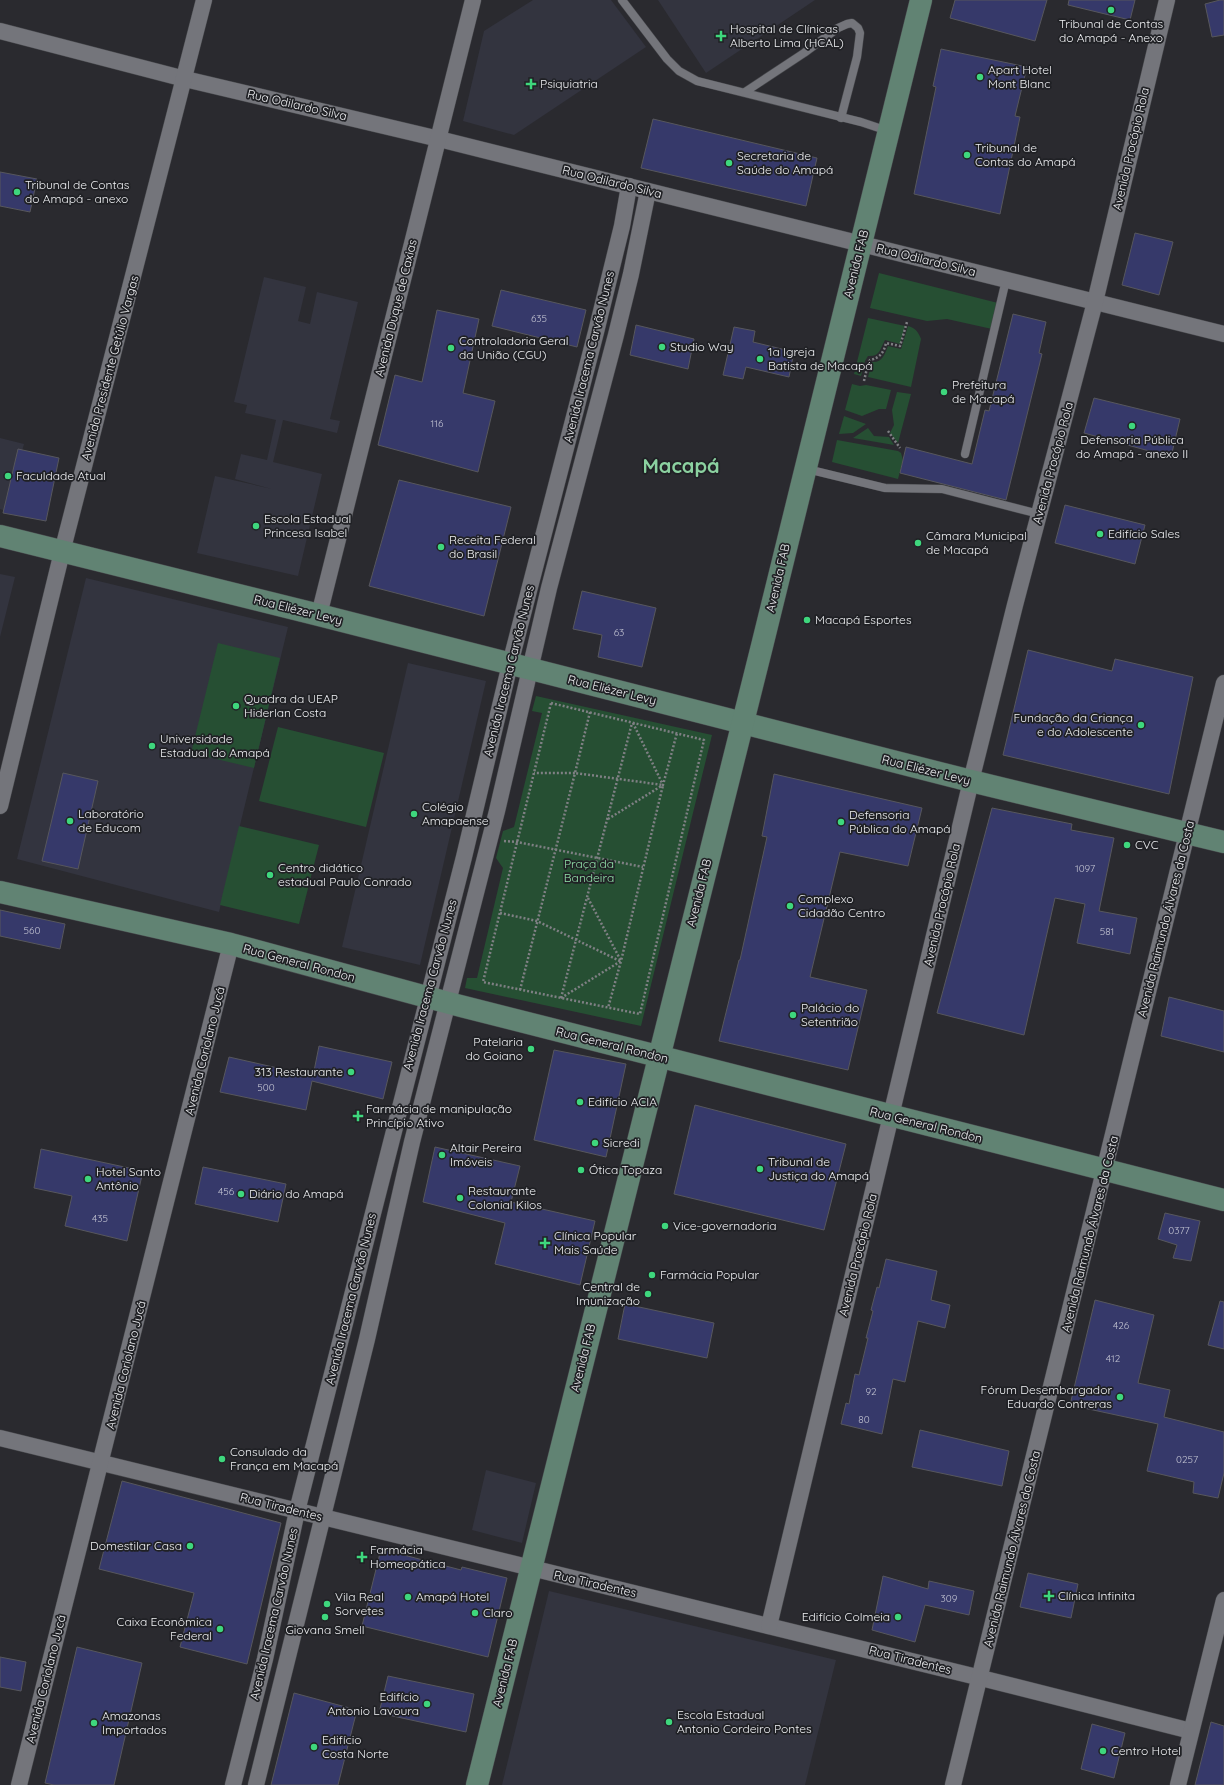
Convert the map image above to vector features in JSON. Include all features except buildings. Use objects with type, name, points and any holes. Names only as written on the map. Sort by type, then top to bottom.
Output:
[{"type":"main road","name":"Avenida FAB","points":[[477,1785],[741,723],[762,646],[920,0]]},
{"type":"main road","name":"Rua Eliézer Levy","points":[[0,536],[319,615],[971,781],[1224,842]]},
{"type":"main road","name":"Rua General Rondon","points":[[0,892],[231,944],[448,1003],[1224,1200]]},
{"type":"street","name":"Avenida Presidente Getúlio Vargas","points":[[0,806],[62,552],[185,79],[204,0]]},
{"type":"street","name":"Avenida Duque de Caxias","points":[[319,615],[473,0]]},
{"type":"street","name":"Avenida Procópio Rola","points":[[769,1626],[971,781],[1095,302],[1167,0]]},
{"type":"street","name":"Rua Odilardo Silva","points":[[0,30],[185,79],[439,139],[1224,334]]},
{"type":"street","name":"Avenida Iracema Carvão Nunes","points":[[256,1785],[367,1339],[412,1142],[497,811],[520,667],[596,332],[622,226],[629,186]]},
{"type":"street","name":"Avenida Iracema Carvão Nunes","points":[[233,1785],[265,1659],[297,1511],[476,805],[574,490],[616,335],[648,191]]},
{"type":"street","name":"Avenida Raimundo Álvares da Costa","points":[[953,1785],[1106,1170],[1186,833],[1224,683]]},
{"type":"street","points":[[476,805],[497,811]]},
{"type":"street","points":[[464,857],[484,862]]},
{"type":"street","name":"Avenida Coriolano Jucá","points":[[19,1785],[102,1462],[231,944]]},
{"type":"street","points":[[391,1136],[412,1142]]},
{"type":"street","name":"Rua Tiradentes","points":[[0,1438],[1191,1731]]},
{"type":"street","points":[[1178,1785],[1224,1600]]},
{"type":"lane","points":[[622,0],[667,59],[679,71],[697,81],[861,122],[888,131]]},
{"type":"lane","points":[[745,92],[804,53],[829,34],[847,24],[852,23],[858,28],[859,44],[841,118]]},
{"type":"lane","points":[[965,454],[1006,280]]},
{"type":"lane","points":[[805,468],[885,488],[942,489],[1039,514]]},
{"type":"path","points":[[864,381],[870,360],[876,359],[880,355],[886,343],[900,346],[907,322]]},
{"type":"path","points":[[888,431],[900,448]]},
{"type":"path","points":[[551,703],[632,723],[704,740],[640,1014],[483,982],[551,703]]},
{"type":"path","points":[[520,990],[590,712]]},
{"type":"path","points":[[561,998],[632,723]]},
{"type":"path","points":[[632,723],[663,785]]},
{"type":"path","points":[[608,1008],[677,734]]},
{"type":"path","points":[[534,773],[575,773],[663,785]]},
{"type":"path","points":[[608,819],[663,785]]},
{"type":"path","points":[[502,841],[517,842],[643,867]]},
{"type":"path","points":[[587,897],[621,961]]},
{"type":"path","points":[[500,913],[537,921],[621,961]]},
{"type":"path","points":[[561,998],[621,961]]},
{"type":"shaded area","name":"Psiquiatria","points":[[533,0],[611,0],[646,47],[514,135],[463,121],[484,31]]},
{"type":"shaded area","name":"Hospital de Clínicas Alberto Lima (HCAL)","points":[[658,0],[815,0],[706,73]]},
{"type":"shaded area","points":[[264,277],[306,287],[298,321],[310,324],[317,292],[358,302],[330,419],[340,421],[337,433],[283,420],[273,462],[322,474],[298,576],[197,553],[215,476],[272,489],[235,479],[241,454],[267,460],[276,420],[245,413],[247,405],[234,402]]},
{"type":"shaded area","name":"Faculdade Atual","points":[[0,438],[24,444],[6,511],[0,509]]},
{"type":"shaded area","points":[[0,574],[15,577],[0,637]]},
{"type":"shaded area","name":"Universidade Estadual do Amapá","points":[[86,578],[288,627],[219,912],[17,859]]},
{"type":"shaded area","name":"Colégio Amapaense","points":[[408,663],[486,681],[420,965],[342,947]]},
{"type":"shaded area","points":[[486,1470],[536,1483],[522,1543],[472,1530]]},
{"type":"shaded area","name":"Escola Estadual Antonio Cordeiro Pontes","points":[[549,1591],[836,1660],[805,1785],[502,1785]]},
{"type":"green space","points":[[879,273],[998,303],[992,329],[947,319],[927,321],[870,308]]},
{"type":"green space","points":[[868,318],[905,326],[900,344],[885,340],[877,354],[868,356],[861,376],[854,374]]},
{"type":"green space","points":[[908,326],[916,330],[921,339],[911,387],[868,377],[872,362],[881,359],[888,346],[901,349]]},
{"type":"green space","points":[[852,384],[891,390],[886,409],[879,409],[862,416],[845,410]]},
{"type":"green space","points":[[897,392],[911,394],[898,443],[890,433],[894,425],[892,410]]},
{"type":"green space","points":[[844,416],[866,424],[853,433],[839,434]]},
{"type":"green space","points":[[868,428],[874,436],[889,437],[894,445],[853,438]]},
{"type":"green space","points":[[837,440],[898,451],[901,453],[903,460],[898,479],[832,462]]},
{"type":"green space","name":"Quadra da UEAP Hiderlan Costa","points":[[218,643],[280,658],[254,768],[191,753]]},
{"type":"green space","name":"Praça da Bandeira","points":[[536,696],[712,735],[641,1026],[465,988],[467,978],[477,978],[503,868],[496,858],[503,831],[514,827],[542,713],[532,711]]},
{"type":"green space","points":[[278,727],[384,753],[366,827],[259,801]]},
{"type":"green space","name":"Centro didático estadual Paulo Conrado","points":[[239,826],[319,845],[299,924],[220,905]]},
{"type":"place","name":"Tribunal de Contas do Amapá - Anexo","points":[[1111,10]]},
{"type":"place","name":"Hospital de Clínicas Alberto Lima (HCAL)","points":[[721,36]]},
{"type":"place","name":"Apart Hotel Mont Blanc","points":[[980,77]]},
{"type":"place","name":"Psiquiatria","points":[[531,84]]},
{"type":"place","name":"Tribunal de Contas do Amapá","points":[[967,155]]},
{"type":"place","name":"Secretaria de Saúde do Amapá","points":[[729,163]]},
{"type":"place","name":"Tribunal de Contas do Amapá - anexo","points":[[17,192]]},
{"type":"place","name":"Studio Way","points":[[662,347]]},
{"type":"place","name":"Controladoria Geral da União (CGU)","points":[[451,348]]},
{"type":"place","name":"1a Igreja Batista de Macapá","points":[[760,359]]},
{"type":"place","name":"Prefeitura de Macapá","points":[[944,392]]},
{"type":"place","name":"Defensoria Pública do Amapá - anexo II","points":[[1132,426]]},
{"type":"place","name":"Faculdade Atual","points":[[8,476]]},
{"type":"place","name":"Escola Estadual Princesa Isabel","points":[[256,526]]},
{"type":"place","name":"Edifício Sales","points":[[1100,534]]},
{"type":"place","name":"Câmara Municipal de Macapá","points":[[918,543]]},
{"type":"place","name":"Receita Federal do Brasil","points":[[441,547]]},
{"type":"place","name":"Macapá Esportes","points":[[807,620]]},
{"type":"place","name":"Quadra da UEAP Hiderlan Costa","points":[[236,706]]},
{"type":"place","name":"Fundação da Criança e do Adolescente","points":[[1141,725]]},
{"type":"place","name":"Universidade Estadual do Amapá","points":[[152,746]]},
{"type":"place","name":"Colégio Amapaense","points":[[414,814]]},
{"type":"place","name":"Laboratório de Educom","points":[[70,821]]},
{"type":"place","name":"Defensoria Pública do Amapá","points":[[841,822]]},
{"type":"place","name":"CVC","points":[[1127,845]]},
{"type":"place","name":"Centro didático estadual Paulo Conrado","points":[[270,875]]},
{"type":"place","name":"Complexo Cidadão Centro","points":[[790,906]]},
{"type":"place","name":"Palácio do Setentrião","points":[[793,1015]]},
{"type":"place","name":"Patelaria do Goiano","points":[[531,1049]]},
{"type":"place","name":"313 Restaurante","points":[[351,1072]]},
{"type":"place","name":"Edifício ACIA","points":[[580,1102]]},
{"type":"place","name":"Farmácia de manipulação Princípio Ativo","points":[[358,1116]]},
{"type":"place","name":"Sicredi","points":[[595,1143]]},
{"type":"place","name":"Altair Pereira Imóveis","points":[[442,1155]]},
{"type":"place","name":"Tribunal de Justiça do Amapá","points":[[760,1169]]},
{"type":"place","name":"Ótica Topaza","points":[[581,1170]]},
{"type":"place","name":"Hotel Santo Antônio","points":[[88,1179]]},
{"type":"place","name":"Diário do Amapá","points":[[241,1194]]},
{"type":"place","name":"Restaurante Colonial Kilos","points":[[460,1198]]},
{"type":"place","name":"Vice-governadoria","points":[[665,1226]]},
{"type":"place","name":"Clínica Popular Mais Saúde","points":[[545,1243]]},
{"type":"place","name":"Farmácia Popular","points":[[652,1275]]},
{"type":"place","name":"Central de Imunização","points":[[648,1294]]},
{"type":"place","name":"Fórum Desembargador Eduardo Contreras","points":[[1120,1397]]},
{"type":"place","name":"Consulado da França em Macapá","points":[[222,1459]]},
{"type":"place","name":"Domestilar Casa","points":[[190,1546]]},
{"type":"place","name":"Farmácia Homeopática","points":[[362,1557]]},
{"type":"place","name":"Clínica Infinita","points":[[1049,1596]]},
{"type":"place","name":"Amapá Hotel","points":[[408,1597]]},
{"type":"place","name":"Vila Real Sorvetes","points":[[327,1604]]},
{"type":"place","name":"Claro","points":[[475,1613]]},
{"type":"place","name":"Giovana Smell","points":[[325,1617]]},
{"type":"place","name":"Edifício Colmeia","points":[[898,1617]]},
{"type":"place","name":"Caixa Econômica Federal","points":[[220,1629]]},
{"type":"place","name":"Edifício Antonio Lavoura","points":[[427,1704]]},
{"type":"place","name":"Escola Estadual Antonio Cordeiro Pontes","points":[[669,1722]]},
{"type":"place","name":"Amazonas Importados","points":[[94,1723]]},
{"type":"place","name":"Edifício Costa Norte","points":[[314,1747]]},
{"type":"place","name":"Centro Hotel","points":[[1103,1751]]},
{"type":"district","name":"Macapá","points":[[681,466]]}]
